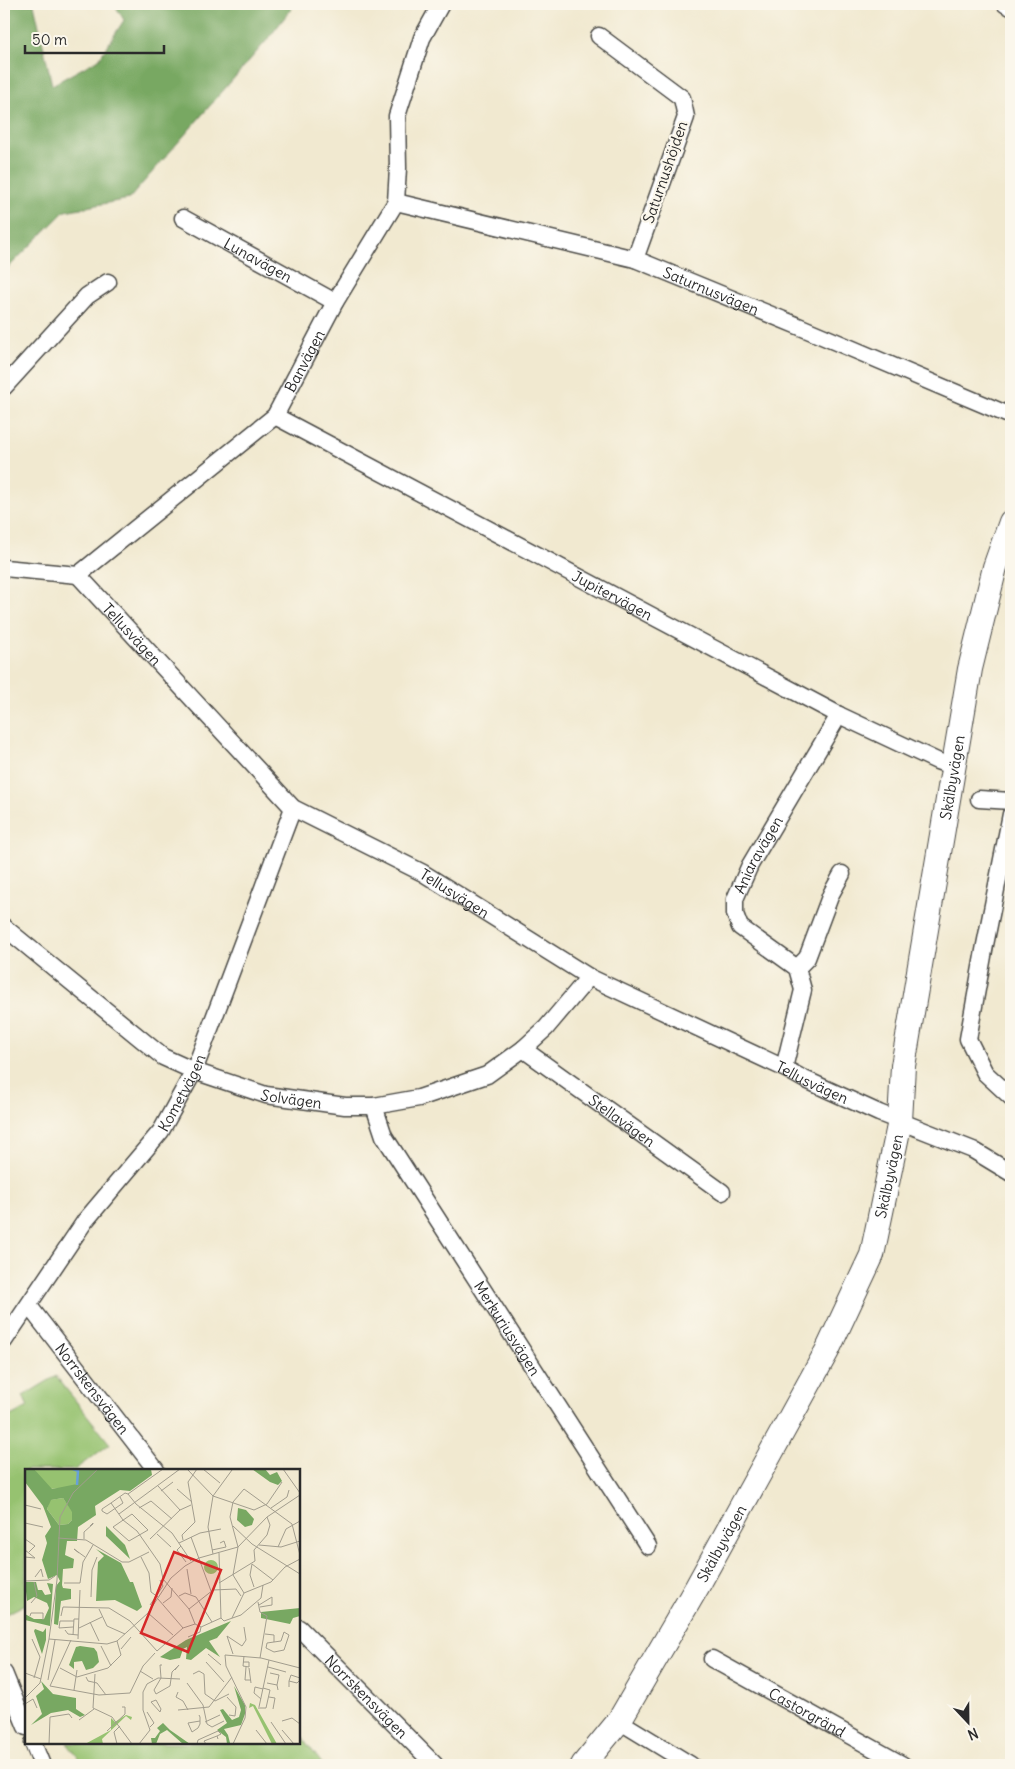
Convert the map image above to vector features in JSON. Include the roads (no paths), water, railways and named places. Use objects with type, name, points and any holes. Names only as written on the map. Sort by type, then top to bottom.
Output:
[{"type":"street","name":"Banvägen","points":[[78,575],[275,416],[335,302],[396,202],[398,168],[397,116],[422,38],[441,4]]},
{"type":"street","points":[[1005,4],[1011,7]]},
{"type":"street","name":"Saturnushöjden","points":[[599,36],[682,98],[686,116],[635,259]]},
{"type":"street","name":"Saturnusvägen","points":[[396,202],[635,259],[1011,416]]},
{"type":"street","name":"Lunavägen","points":[[183,218],[335,302]]},
{"type":"street","points":[[4,388],[87,296],[108,282]]},
{"type":"street","name":"Jupitervägen","points":[[275,416],[839,715],[937,761],[954,767]]},
{"type":"street","name":"Skälbyvägen","points":[[584,1765],[619,1720],[702,1578],[827,1351],[872,1255],[900,1121],[904,1066],[970,669],[995,567],[1011,522]]},
{"type":"street","points":[[4,568],[78,575]]},
{"type":"street","name":"Tellusvägen","points":[[78,575],[293,808],[423,873],[589,977],[802,1078],[900,1121],[973,1150],[1011,1173]]},
{"type":"street","name":"Aniaravägen","points":[[797,968],[740,927],[734,914],[736,899],[750,865],[839,715]]},
{"type":"street","points":[[979,799],[1011,801]]},
{"type":"street","name":"Kometvägen","points":[[4,1341],[85,1221],[161,1131],[194,1071],[293,808]]},
{"type":"street","points":[[1011,814],[968,1039],[985,1073],[1011,1096]]},
{"type":"street","points":[[784,1068],[803,990],[797,968],[807,958],[831,894],[842,874]]},
{"type":"street","name":"Solvägen","points":[[4,927],[163,1057],[194,1071],[266,1094],[345,1106],[374,1106],[419,1098],[487,1075],[523,1049],[546,1028],[589,977]]},
{"type":"street","name":"Stellavägen","points":[[523,1049],[722,1192]]},
{"type":"street","name":"Merkuriusvägen","points":[[374,1106],[384,1136],[648,1546]]},
{"type":"street","name":"Norrskensvägen","points":[[29,1306],[155,1469]]},
{"type":"street","name":"Norrskensvägen","points":[[300,1629],[435,1765]]},
{"type":"street","name":"Castorgränd","points":[[712,1659],[903,1765]]},
{"type":"street","points":[[4,1673],[25,1724]]},
{"type":"street","points":[[619,1720],[691,1765]]},
{"type":"street","points":[[33,1744],[42,1765]]}]
